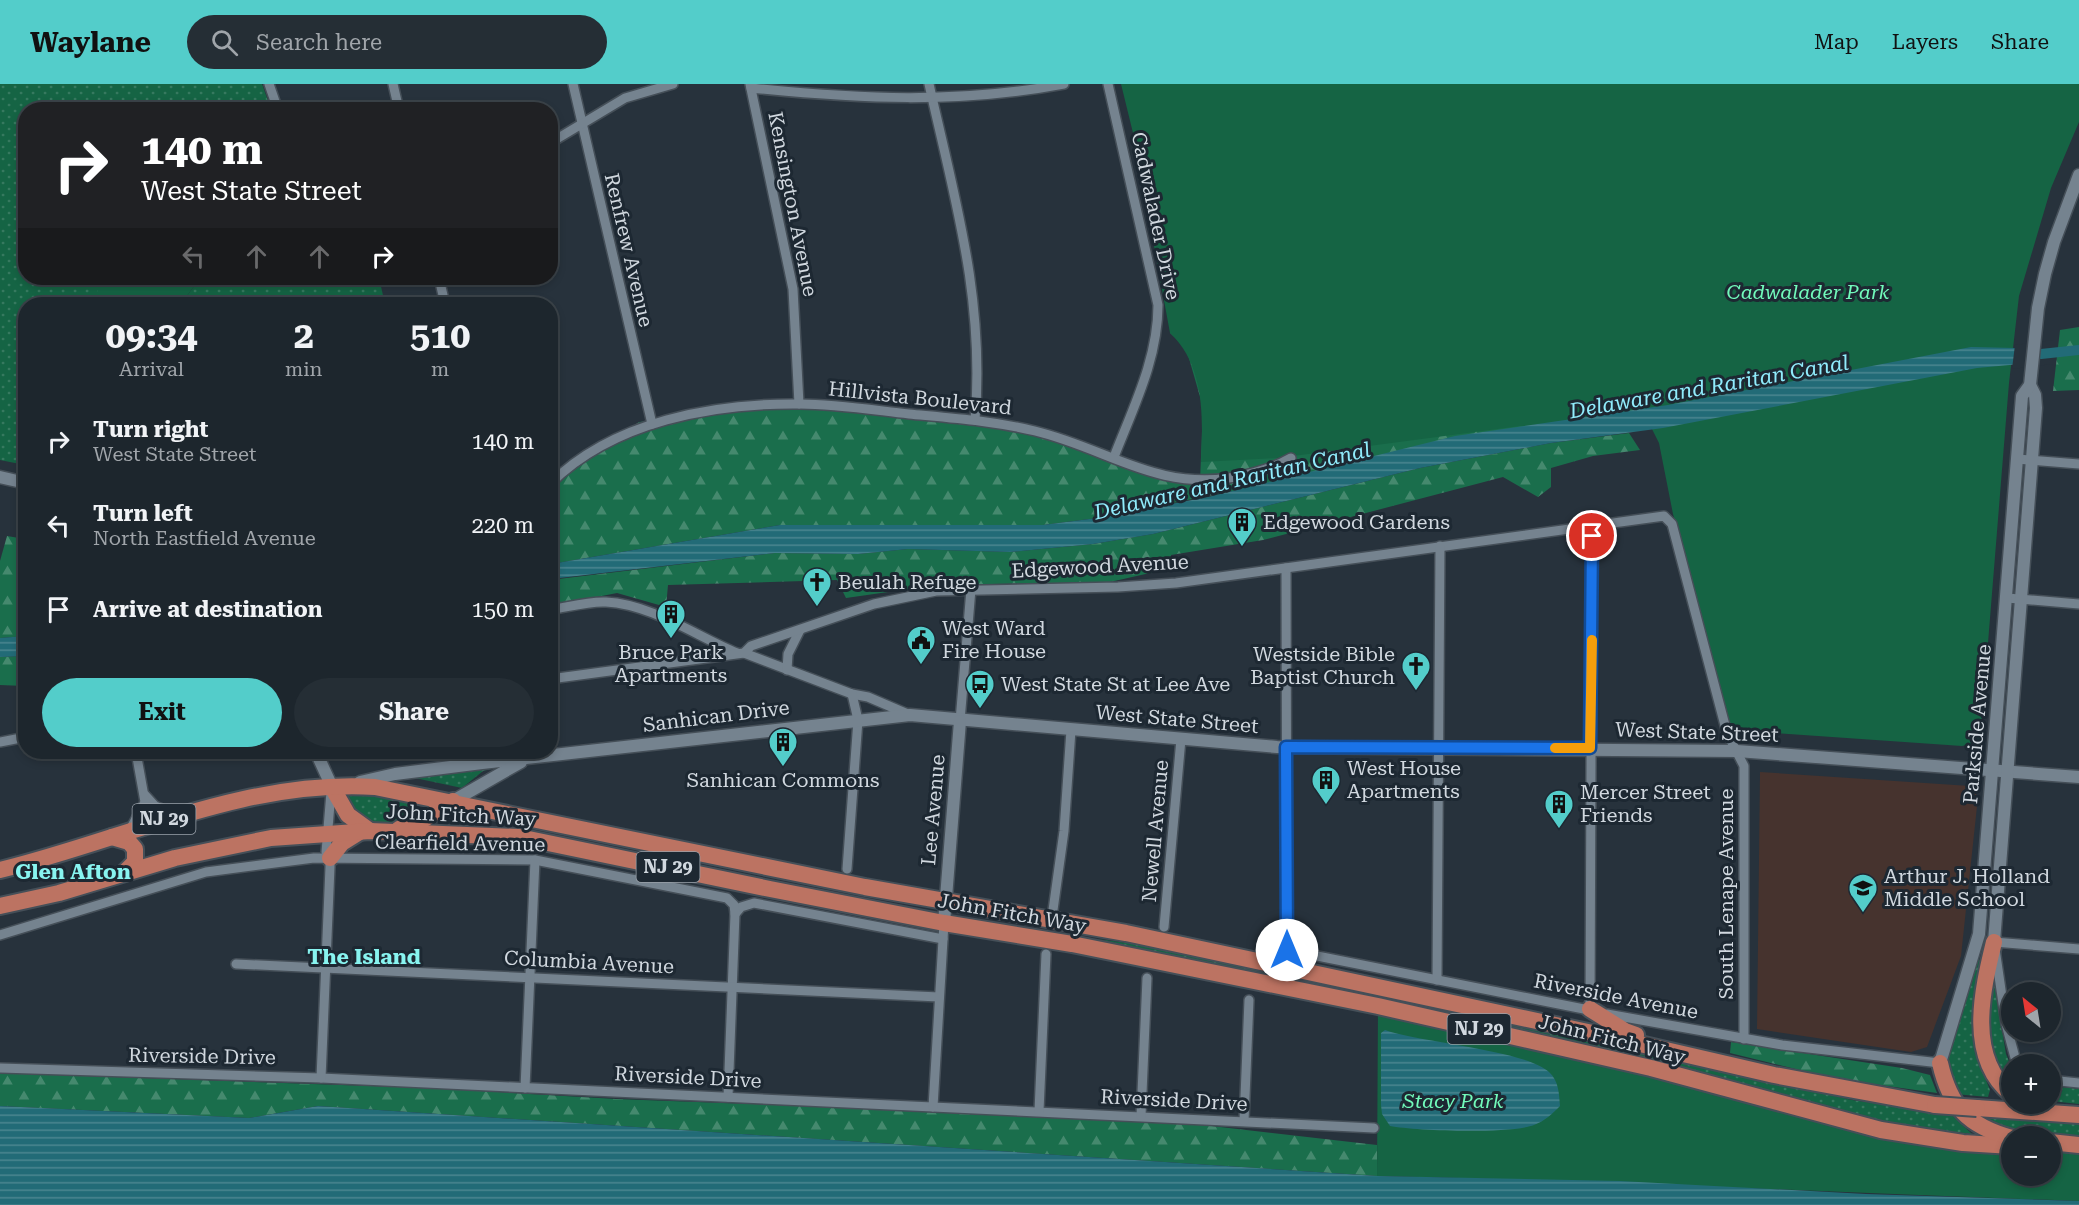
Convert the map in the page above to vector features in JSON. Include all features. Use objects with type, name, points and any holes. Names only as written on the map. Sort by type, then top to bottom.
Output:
[{"type":"highway","name":"John Fitch Way","points":[[338,786],[404,791],[945,902],[1126,933],[1855,1092],[1935,1104],[2001,1110]]},
{"type":"highway","points":[[330,858],[342,843],[366,831],[348,815],[338,786]]},
{"type":"highway","name":"Sanhican Drive","points":[[0,870],[51,857],[176,815],[258,797],[338,786]]},
{"type":"highway","points":[[404,791],[414,802],[416,816],[414,823]]},
{"type":"highway","points":[[390,832],[414,823],[453,801]]},
{"type":"highway","name":"John Fitch Way","points":[[0,906],[232,845],[328,833],[366,831],[519,837],[943,931],[1072,944],[1378,1006],[1651,1068],[1881,1130],[1963,1143],[2001,1145]]},
{"type":"highway","points":[[120,834],[135,849],[135,862],[123,874]]},
{"type":"highway","points":[[1994,942],[1986,973],[1982,1048],[1990,1071],[2001,1083]]},
{"type":"highway","points":[[1590,1009],[1625,1031],[1702,1058]]},
{"type":"highway","points":[[1940,1063],[1950,1095],[1965,1116],[1989,1132],[2001,1135]]},
{"type":"highway","name":"John Fitch Way","points":[[2061,1114],[2079,1115]]},
{"type":"highway","points":[[2061,1144],[2079,1147]]},
{"type":"highway","points":[[2061,1148],[2079,1147]]},
{"type":"main road","name":"Parkside Avenue","points":[[1940,1063],[1978,940],[2022,396],[2030,385],[2038,308],[2045,274],[2054,242],[2079,175]]},
{"type":"main road","name":"Parkside Avenue","points":[[1994,942],[2036,408],[2035,395],[2030,385]]},
{"type":"main road","points":[[0,477],[18,481]]},
{"type":"main road","name":"West State Street","points":[[910,715],[1286,747],[1737,751],[2079,777]]},
{"type":"main road","name":"Sanhican Drive","points":[[558,754],[910,715]]},
{"type":"main road","name":"Lee Avenue","points":[[943,931],[960,721]]},
{"type":"main road","points":[[321,759],[338,786]]},
{"type":"main road","name":"Sanhican Drive","points":[[338,786],[394,774],[519,759]]},
{"type":"main road","name":"Sanhican Drive","points":[[453,801],[525,759]]},
{"type":"street","points":[[269,84],[275,102]]},
{"type":"street","points":[[393,84],[397,102]]},
{"type":"street","name":"Renfrew Avenue","points":[[573,84],[652,424]]},
{"type":"street","points":[[558,137],[625,98],[673,84]]},
{"type":"street","points":[[929,84],[970,266],[978,353],[975,420]]},
{"type":"street","points":[[751,86],[867,99],[932,100],[1000,94],[1064,84]]},
{"type":"street","name":"Cadwalader Drive","points":[[1108,84],[1158,305],[1158,327],[1150,364],[1114,457]]},
{"type":"street","name":"Kensington Avenue","points":[[751,86],[793,289],[799,404]]},
{"type":"street","name":"Hillvista Boulevard","points":[[558,478],[586,455],[652,424],[732,408],[799,404],[975,420],[1045,434],[1114,457],[1158,476],[1203,482],[1250,474],[1291,458]]},
{"type":"street","points":[[2018,459],[2079,464]]},
{"type":"street","name":"Edgewood Avenue","points":[[558,678],[742,653],[751,646],[892,599],[971,589],[1118,587],[1286,568],[1660,515]]},
{"type":"street","name":"South Lenape Avenue","points":[[1660,515],[1665,516],[1672,524],[1727,733],[1744,766],[1744,1039]]},
{"type":"street","points":[[1590,1009],[1592,525]]},
{"type":"street","points":[[1437,980],[1440,546]]},
{"type":"street","points":[[1286,568],[1286,747]]},
{"type":"street","name":"Lee Avenue","points":[[960,721],[971,589]]},
{"type":"street","points":[[2007,598],[2079,604]]},
{"type":"street","name":"West State Street","points":[[558,609],[593,603],[623,605],[666,619],[703,639],[852,694],[868,697],[910,715]]},
{"type":"street","points":[[787,670],[788,654],[800,630]]},
{"type":"street","points":[[847,870],[858,720],[852,694]]},
{"type":"street","points":[[1053,910],[1064,831],[1071,730]]},
{"type":"street","points":[[0,742],[18,739]]},
{"type":"street","name":"Newell Avenue","points":[[1164,927],[1181,739]]},
{"type":"street","name":"Riverside Avenue","points":[[1286,747],[1287,950],[1744,1039],[1940,1063]]},
{"type":"street","points":[[120,834],[138,819],[145,802],[137,759]]},
{"type":"street","points":[[321,1078],[330,858],[326,852],[338,786]]},
{"type":"street","points":[[145,795],[155,806],[176,815]]},
{"type":"street","name":"Clearfield Avenue","points":[[0,935],[206,872],[314,858],[535,860],[727,898],[734,905],[735,914]]},
{"type":"street","points":[[525,1088],[535,860]]},
{"type":"street","points":[[728,1097],[735,914],[741,907],[754,903],[943,931]]},
{"type":"street","name":"Lee Avenue","points":[[933,1107],[943,931]]},
{"type":"street","points":[[1994,942],[2079,949]]},
{"type":"street","name":"Parkside Avenue","points":[[1994,942],[1999,958],[2006,1024],[2014,1054]]},
{"type":"street","points":[[1039,1111],[1046,954]]},
{"type":"street","name":"Columbia Avenue","points":[[236,964],[939,997]]},
{"type":"street","points":[[1141,1116],[1147,978]]},
{"type":"street","points":[[1244,1121],[1249,1000]]},
{"type":"street","name":"Riverside Drive","points":[[0,1068],[321,1078],[1374,1128]]},
{"type":"street","points":[[2061,1081],[2079,1083]]},
{"type":"shaded area","name":"Arthur J. Holland Middle School","points":[[1760,772],[1970,786],[1978,797],[1961,956],[1927,1047],[1911,1052],[1757,1029]]},
{"type":"green space","points":[[0,84],[262,84],[268,102],[18,102],[18,285],[98,285],[98,297],[18,297],[18,464],[0,460]]},
{"type":"green space","name":"Cadwalader Park","points":[[1121,84],[2079,84],[2079,122],[2051,188],[2019,296],[2009,383],[1980,742],[1962,746],[1731,730],[1673,514],[1659,443],[1652,429],[1520,426],[1278,458],[1201,462],[1201,410],[1196,376],[1181,346],[1170,333],[1134,137]]},
{"type":"green space","points":[[98,285],[195,285],[186,297],[98,297]]},
{"type":"green space","points":[[195,285],[381,285],[383,297],[186,297]]},
{"type":"green space","points":[[2079,327],[2079,390],[2053,391],[2060,330]]},
{"type":"green space","points":[[1170,333],[1668,405],[1097,518],[1043,525],[780,525],[558,563],[558,477],[639,422],[790,401],[996,422],[1200,482],[1203,407],[1186,348]]},
{"type":"green space","points":[[1629,433],[1640,450],[1593,456],[1551,468],[1551,487],[1538,497],[1503,477],[1263,540],[1171,555],[1172,568],[1110,582],[937,585],[846,598],[837,580],[668,585],[666,607],[617,593],[558,605],[558,579],[775,553],[858,554],[908,549],[1010,552],[1093,544],[1153,534],[1420,468],[1551,443]]},
{"type":"green space","points":[[7,536],[18,538],[18,637],[0,638],[0,561]]},
{"type":"green space","points":[[18,656],[18,686],[0,685],[0,657]]},
{"type":"green space","points":[[498,767],[483,771],[462,788],[415,778]]},
{"type":"green space","points":[[366,792],[405,798],[410,808],[409,814],[394,822],[366,821],[351,808],[342,793]]},
{"type":"green space","points":[[1097,939],[1159,947],[1646,1052],[1852,1100],[1951,1114],[1972,1134],[1899,1125],[1842,1112],[1657,1061]]},
{"type":"green space","points":[[1979,959],[1982,963],[1974,1027],[1975,1053],[1990,1090],[1988,1097],[1955,1094],[1947,1062],[1953,1030]]},
{"type":"green space","points":[[1992,969],[2001,1024],[2001,1042],[2004,1042],[2006,1054],[2001,1054],[2001,1072],[1991,1059],[1985,1025]]},
{"type":"green space","name":"Stacy Park","points":[[1378,1006],[1830,1118],[2001,1140],[2001,1186],[2061,1186],[2061,1143],[2079,1144],[2079,1201],[1377,1176]]},
{"type":"green space","points":[[1731,1042],[1902,1068],[1930,1075],[1937,1093],[1837,1079],[1730,1053]]},
{"type":"green space","points":[[0,1073],[429,1088],[616,1099],[884,1109],[1203,1125],[1377,1145],[1377,1176],[318,1106],[249,1118],[0,1106]]},
{"type":"green space","points":[[2061,1087],[2079,1089],[2079,1104],[2061,1102]]},
{"type":"green space","points":[[1975,1117],[2079,1124],[2079,1136],[2061,1135],[2061,1126],[2001,1126],[2001,1130]]},
{"type":"water","points":[[2053,343],[2053,361],[1977,368],[1663,428],[1551,443],[1420,468],[1153,534],[1093,544],[1010,552],[908,549],[858,554],[775,553],[558,578],[558,563],[780,525],[1043,525],[1097,518],[1208,497],[1455,436],[1668,405],[1971,347],[2015,348]]},
{"type":"water","points":[[18,637],[18,656],[0,657],[0,638]]},
{"type":"water","points":[[1385,1030],[1496,1052],[1537,1064],[1555,1079],[1560,1106],[1534,1125],[1505,1130],[1463,1131],[1390,1126],[1382,1114],[1381,1105],[1381,1033]]},
{"type":"water","points":[[0,1106],[249,1118],[318,1106],[1377,1176],[1620,1181],[1866,1194],[2079,1201],[2079,1205],[0,1205]]},
{"type":"pier","points":[[2053,340],[2053,364],[2012,369],[2015,345]]},
{"type":"waterway","name":"Delaware and Raritan Canal","points":[[2041,354],[2079,350]]},
{"type":"slow traffic","points":[[1555,748],[1590,748],[1592,640]]},
{"type":"place","name":"Edgewood Gardens","points":[[1242,548]]},
{"type":"place","name":"Beulah Refuge","points":[[817,608]]},
{"type":"place","name":"Bruce Park Apartments","points":[[671,640]]},
{"type":"place","name":"West Ward Fire House","points":[[921,666]]},
{"type":"place","name":"Westside Bible Baptist Church","points":[[1416,692]]},
{"type":"place","name":"West State St at Lee Ave","points":[[980,710]]},
{"type":"place","name":"Sanhican Commons","points":[[783,768]]},
{"type":"place","name":"West House Apartments","points":[[1326,806]]},
{"type":"place","name":"Mercer Street Friends","points":[[1559,830]]},
{"type":"place","name":"Arthur J. Holland Middle School","points":[[1863,914]]},
{"type":"district","name":"Glen Afton","points":[[73,872]]},
{"type":"district","name":"The Island","points":[[364,957]]},
{"type":"route","points":[[1287,950],[1286,747],[1590,748],[1592,536]]}]
